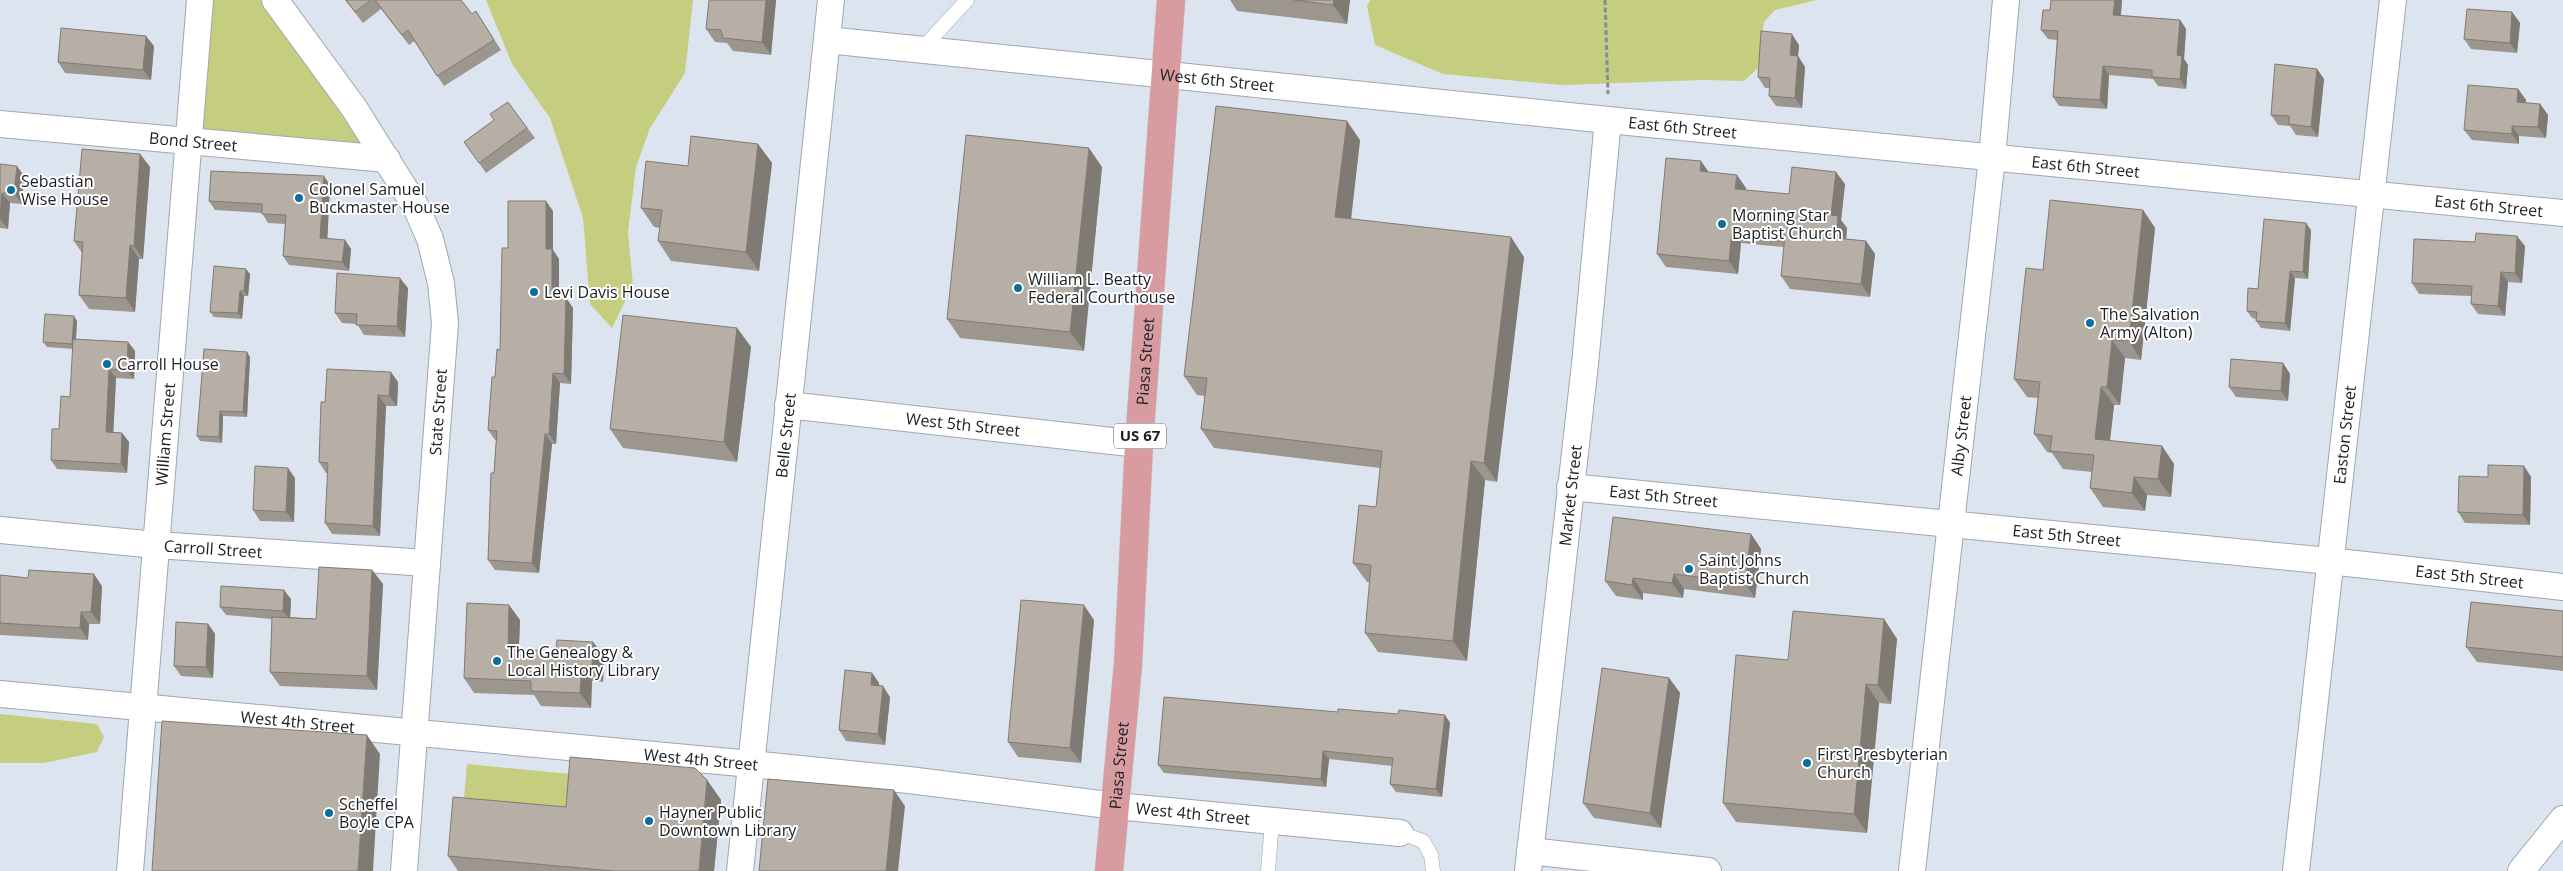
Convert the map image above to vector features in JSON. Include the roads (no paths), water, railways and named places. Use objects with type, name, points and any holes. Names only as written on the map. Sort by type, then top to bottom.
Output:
[{"type":"highway","name":"Piasa Street","points":[[1109,871],[1128,664],[1139,444],[1171,0]]},
{"type":"street","name":"William Street","points":[[130,871],[200,0]]},
{"type":"street","name":"State Street","points":[[275,0],[354,108],[416,207],[430,239],[441,283],[444,323],[404,871]]},
{"type":"street","name":"Belle Street","points":[[740,871],[831,0]]},
{"type":"street","name":"Alby Street","points":[[1912,871],[1992,158],[2006,0]]},
{"type":"street","name":"Easton Street","points":[[2296,871],[2329,561],[2393,0]]},
{"type":"street","name":"West 6th Street","points":[[827,40],[1608,120]]},
{"type":"street","name":"East 6th Street","points":[[1608,120],[2563,213]]},
{"type":"street","name":"Market Street","points":[[1529,861],[1585,364],[1608,120]]},
{"type":"street","name":"Bond Street","points":[[0,124],[387,159]]},
{"type":"street","name":"West 5th Street","points":[[788,405],[1139,444]]},
{"type":"street","name":"East 5th Street","points":[[1570,487],[2329,561],[2563,587]]},
{"type":"street","name":"Carroll Street","points":[[0,530],[156,545],[427,563]]},
{"type":"street","name":"West 4th Street","points":[[0,694],[415,731],[751,764],[909,780],[1116,806],[1400,833]]},
{"type":"street","points":[[2521,871],[2563,819]]},
{"type":"street","points":[[1529,861],[1708,871]]},
{"type":"lane","points":[[921,50],[968,0]]},
{"type":"lane","points":[[1268,871],[1272,822]]},
{"type":"lane","points":[[1400,833],[1423,841],[1431,855],[1433,871]]},
{"type":"place","name":"Sebastian Wise House","points":[[11,190]]},
{"type":"place","name":"Colonel Samuel Buckmaster House","points":[[299,198]]},
{"type":"place","name":"Morning Star Baptist Church","points":[[1722,224]]},
{"type":"place","name":"William L. Beatty Federal Courthouse","points":[[1018,288]]},
{"type":"place","name":"Levi Davis House","points":[[534,292]]},
{"type":"place","name":"The Salvation Army (Alton)","points":[[2090,323]]},
{"type":"place","name":"Carroll House","points":[[107,364]]},
{"type":"place","name":"Saint Johns Baptist Church","points":[[1689,569]]},
{"type":"place","name":"The Genealogy & Local History Library","points":[[497,661]]},
{"type":"place","name":"First Presbyterian Church","points":[[1807,763]]},
{"type":"place","name":"Scheffel Boyle CPA","points":[[329,813]]},
{"type":"place","name":"Hayner Public Downtown Library","points":[[649,821]]}]
